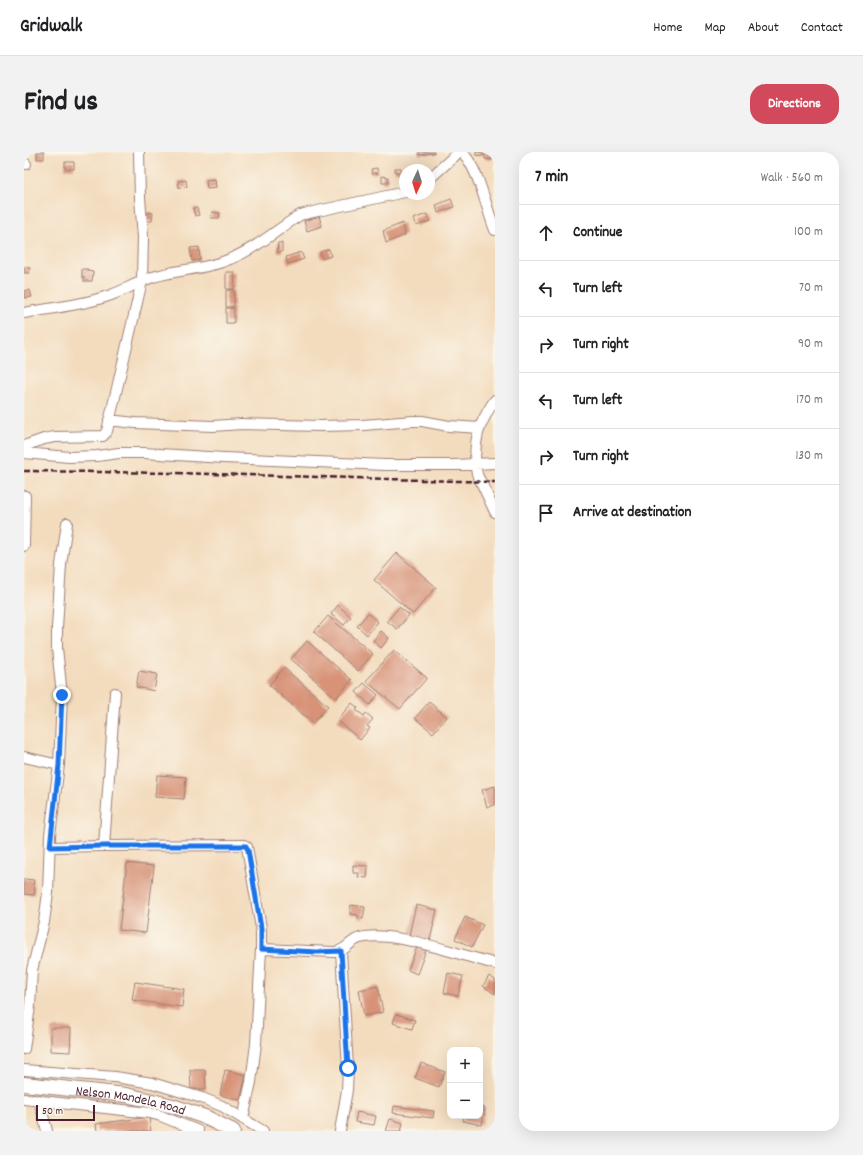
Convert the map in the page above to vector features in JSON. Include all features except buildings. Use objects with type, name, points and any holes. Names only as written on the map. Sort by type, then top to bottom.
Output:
[{"type":"main road","name":"Nelson Mandela Road","points":[[24,1084],[126,1095],[173,1106],[205,1117],[233,1131]]},
{"type":"street","points":[[24,446],[55,437],[103,436],[107,431],[142,281],[143,237],[139,152]]},
{"type":"street","points":[[435,174],[459,152]]},
{"type":"street","points":[[462,152],[467,157],[481,188],[495,230]]},
{"type":"street","points":[[24,313],[69,306],[98,299],[125,290],[142,281],[162,275],[202,268],[230,260],[255,246],[288,222],[304,214],[399,193]]},
{"type":"street","points":[[495,400],[480,428],[475,463],[478,478],[495,512]]},
{"type":"street","points":[[109,420],[135,424],[213,426],[241,424],[321,426],[363,425],[422,421],[449,426],[480,428]]},
{"type":"street","points":[[24,453],[69,457],[97,456],[119,453],[144,453],[369,465],[447,465],[495,463]]},
{"type":"street","points":[[24,546],[26,496]]},
{"type":"street","points":[[24,1049],[30,1006],[28,968],[46,912],[50,847],[59,765],[62,695],[57,628],[61,565],[67,523]]},
{"type":"street","points":[[104,846],[115,693]]},
{"type":"street","points":[[24,757],[59,765]]},
{"type":"street","points":[[50,847],[246,846],[248,850],[261,928],[261,949],[256,1044],[251,1082],[243,1119]]},
{"type":"street","points":[[261,949],[317,952],[341,951],[353,941],[371,936],[386,937],[423,944],[495,964]]},
{"type":"street","points":[[340,1131],[347,1090],[348,1068],[341,951]]},
{"type":"street","points":[[24,1070],[109,1077],[152,1084],[202,1098],[222,1106],[263,1131]]},
{"type":"street","points":[[24,1098],[150,1113],[198,1131]]},
{"type":"street","points":[[39,1100],[46,1131]]},
{"type":"railway","points":[[24,471],[175,473],[495,482]]},
{"type":"route","points":[[62,695],[59,765],[50,835],[50,847],[246,846],[248,850],[261,928],[261,949],[317,952],[341,951],[348,1068]]}]
